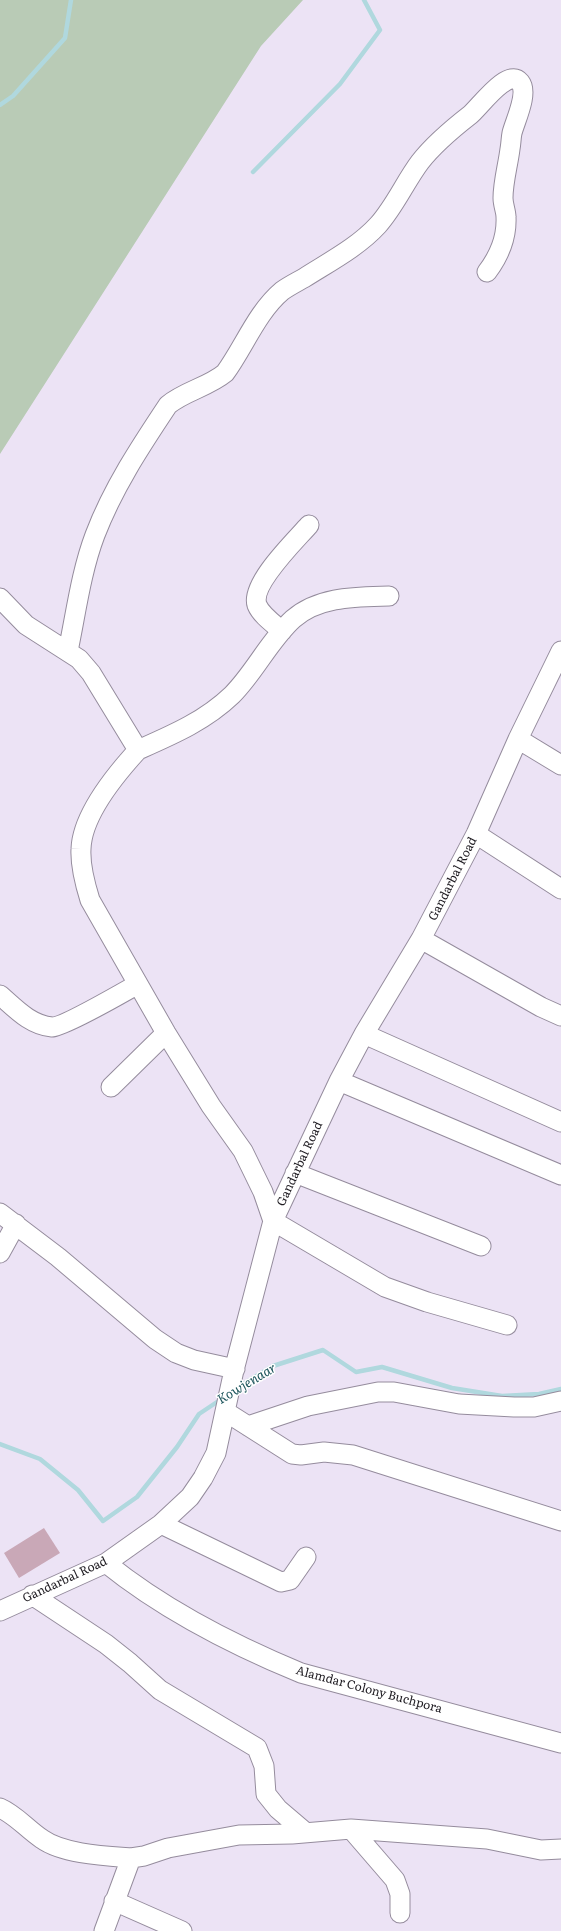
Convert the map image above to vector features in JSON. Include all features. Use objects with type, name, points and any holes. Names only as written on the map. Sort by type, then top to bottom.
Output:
[{"type":"street","points":[[68,651],[86,566],[95,536],[123,476],[168,405],[178,397],[218,378],[225,373],[259,318],[282,291],[342,254],[378,225],[399,196],[419,163],[441,139],[476,111],[495,89],[512,78],[515,78],[521,83],[523,88],[518,115],[512,133],[504,184],[503,199],[506,229],[500,251],[487,272]]},
{"type":"street","points":[[282,631],[258,606],[256,599],[257,593],[265,578],[283,554],[310,525]]},
{"type":"street","points":[[389,596],[349,597],[313,607],[295,618],[282,631],[253,671],[232,694],[212,712],[197,722],[138,750],[114,776],[104,791],[84,832],[81,849],[84,882],[90,900],[166,1033],[211,1106],[243,1151],[263,1192],[273,1221],[385,1287],[427,1302],[507,1325]]},
{"type":"street","points":[[0,598],[26,625],[68,651],[91,673],[138,750]]},
{"type":"street","name":"Gandarbal Road","points":[[1,1609],[106,1563],[161,1524],[190,1497],[203,1478],[216,1454],[234,1369],[273,1221],[339,1081],[364,1034],[421,939],[476,834],[518,739],[561,651]]},
{"type":"street","points":[[518,739],[561,765]]},
{"type":"street","points":[[476,834],[561,889]]},
{"type":"street","points":[[421,939],[541,1007],[561,1016]]},
{"type":"street","points":[[0,995],[20,1013],[32,1021],[53,1027],[64,1023],[138,984]]},
{"type":"street","points":[[111,1087],[166,1033]]},
{"type":"street","points":[[364,1034],[561,1122]]},
{"type":"street","points":[[339,1081],[561,1174]]},
{"type":"street","points":[[295,1174],[481,1246]]},
{"type":"street","points":[[0,1213],[16,1224],[155,1340],[176,1353],[194,1360],[234,1369]]},
{"type":"street","points":[[0,1253],[16,1224]]},
{"type":"street","points":[[248,1426],[308,1406],[378,1392],[394,1392],[459,1404],[514,1407],[534,1407],[561,1400]]},
{"type":"street","points":[[226,1412],[292,1454],[301,1455],[324,1452],[353,1455],[561,1521]]},
{"type":"street","points":[[161,1524],[281,1582],[290,1580],[306,1557]]},
{"type":"street","name":"Alamdar Colony Buchpora","points":[[106,1563],[125,1578],[200,1624],[262,1656],[301,1673],[561,1743]]},
{"type":"street","points":[[32,1595],[106,1644],[160,1690],[257,1748],[264,1766],[266,1794],[278,1809],[305,1832]]},
{"type":"street","points":[[0,1808],[15,1816],[42,1839],[53,1845],[94,1854],[131,1858],[144,1856],[168,1848],[239,1835],[292,1834],[351,1829],[487,1839],[541,1850],[561,1849]]},
{"type":"street","points":[[351,1829],[395,1880],[398,1887],[400,1913]]},
{"type":"street","points":[[104,1931],[131,1858]]},
{"type":"street","points":[[114,1902],[182,1931]]},
{"type":"green space","points":[[0,0],[303,0],[261,46],[0,454]]},
{"type":"building","points":[[44,1528],[60,1553],[19,1578],[4,1553]]},
{"type":"waterway","points":[[0,105],[13,96],[65,38],[71,0]]},
{"type":"waterway","points":[[253,172],[340,84],[380,30],[364,0]]},
{"type":"waterway","name":"Kowjenaar","points":[[235,1389],[273,1366],[323,1350],[356,1372],[382,1367],[452,1388],[502,1396],[539,1394],[561,1389]]},
{"type":"waterway","name":"Kowjenaar","points":[[0,1444],[40,1459],[78,1490],[103,1521],[137,1497],[177,1447],[199,1414],[223,1398]]}]
